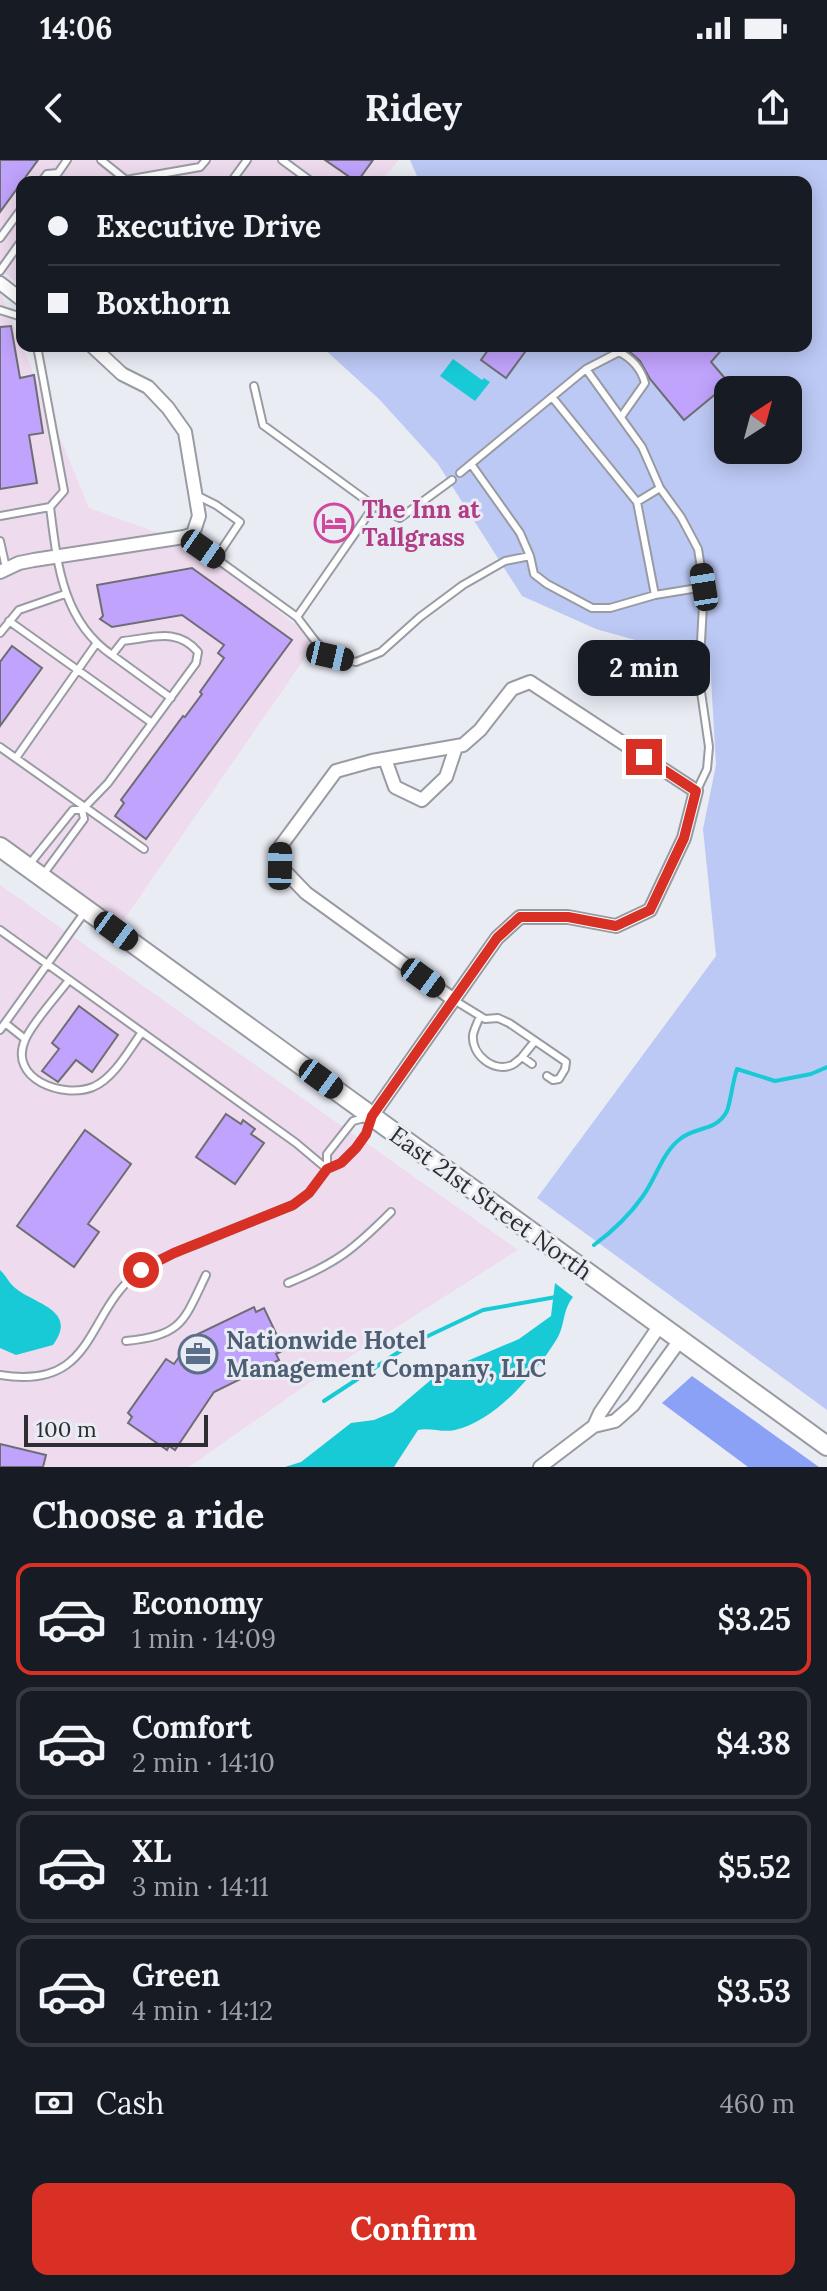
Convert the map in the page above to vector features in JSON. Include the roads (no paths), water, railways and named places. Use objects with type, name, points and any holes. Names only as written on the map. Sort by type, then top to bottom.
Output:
[{"type":"main road","name":"East 21st Street North","points":[[0,847],[827,1446]]},
{"type":"street","points":[[0,283],[16,295]]},
{"type":"street","points":[[3,570],[34,560],[193,534],[199,516],[185,432],[148,387],[122,374],[98,352]]},
{"type":"street","points":[[372,1116],[454,1000],[497,938],[520,917],[568,917],[616,926],[650,910],[684,838],[696,791],[530,682],[512,689],[480,730],[463,745],[336,771],[280,847],[280,866],[306,893],[454,1000]]},
{"type":"street","points":[[385,759],[395,787],[422,800],[446,777],[456,747]]},
{"type":"street","points":[[594,1426],[660,1325]]},
{"type":"street","points":[[540,1467],[594,1426],[615,1421],[633,1405],[680,1340]]},
{"type":"lane","points":[[58,173],[67,160]]},
{"type":"lane","points":[[101,160],[121,176]]},
{"type":"lane","points":[[149,176],[200,167],[206,160]]},
{"type":"lane","points":[[282,160],[304,176]]},
{"type":"lane","points":[[46,176],[58,173]]},
{"type":"lane","points":[[0,238],[16,216]]},
{"type":"lane","points":[[0,271],[16,248]]},
{"type":"lane","points":[[0,516],[50,507],[64,491],[38,352]]},
{"type":"lane","points":[[460,473],[586,369],[619,352],[629,357],[642,373],[645,383],[621,417]]},
{"type":"lane","points":[[586,369],[642,447],[660,488],[681,517],[698,549],[704,587],[699,678],[709,747],[707,769],[696,791]]},
{"type":"lane","points":[[254,386],[263,425],[374,506],[400,518],[452,480]]},
{"type":"lane","points":[[552,397],[637,502],[655,595]]},
{"type":"lane","points":[[471,464],[520,533],[534,574],[592,608],[610,608],[655,595],[704,587]]},
{"type":"lane","points":[[637,502],[660,488]]},
{"type":"lane","points":[[196,495],[240,522],[216,558]]},
{"type":"lane","points":[[297,617],[374,506]]},
{"type":"lane","points":[[50,507],[65,594],[96,644],[171,698]]},
{"type":"lane","points":[[193,534],[203,549],[297,617],[330,656],[356,662],[381,652],[420,617],[463,585],[505,561],[530,556]]},
{"type":"lane","points":[[0,541],[3,570]]},
{"type":"lane","points":[[0,633],[19,610],[65,594]]},
{"type":"lane","points":[[9,621],[152,723]]},
{"type":"lane","points":[[35,872],[73,810],[84,808],[108,783],[196,663],[198,652],[189,642],[177,636],[123,641],[112,655]]},
{"type":"lane","points":[[16,758],[96,644]]},
{"type":"lane","points":[[0,747],[144,849]]},
{"type":"lane","points":[[35,872],[84,819],[84,808]]},
{"type":"lane","points":[[0,1030],[86,909]]},
{"type":"lane","points":[[0,930],[296,1143],[327,1169]]},
{"type":"lane","points":[[69,980],[25,1039],[22,1058],[27,1071],[40,1083],[57,1090],[76,1091],[93,1086],[105,1079],[142,1032]]},
{"type":"lane","points":[[454,1000],[485,1019],[498,1018],[566,1062],[559,1079],[553,1080],[547,1076]]},
{"type":"lane","points":[[480,1016],[473,1037],[477,1053],[488,1063],[499,1067],[512,1065],[535,1041]]},
{"type":"lane","points":[[5,1023],[25,1039]]},
{"type":"lane","points":[[522,1057],[532,1064]]},
{"type":"lane","points":[[327,1169],[327,1154],[353,1121],[372,1116]]},
{"type":"lane","points":[[0,1375],[18,1378],[44,1375],[62,1368],[82,1350],[110,1303],[141,1270],[174,1253],[293,1205],[309,1193],[327,1169],[341,1163],[356,1148],[366,1134],[372,1116]]},
{"type":"lane","points":[[288,1283],[353,1250],[391,1212]]},
{"type":"lane","points":[[126,1341],[168,1333],[184,1317],[206,1275]]},
{"type":"waterway","points":[[594,1245],[638,1203],[664,1158],[680,1139],[712,1126],[722,1118],[728,1108],[737,1069],[775,1081],[811,1074],[827,1067]]},
{"type":"waterway","points":[[324,1401],[411,1344],[483,1310],[556,1297]]},
{"type":"place","name":"The Inn at Tallgrass","points":[[334,523]]},
{"type":"place","name":"Nationwide Hotel Management Company, LLC","points":[[198,1354]]}]
